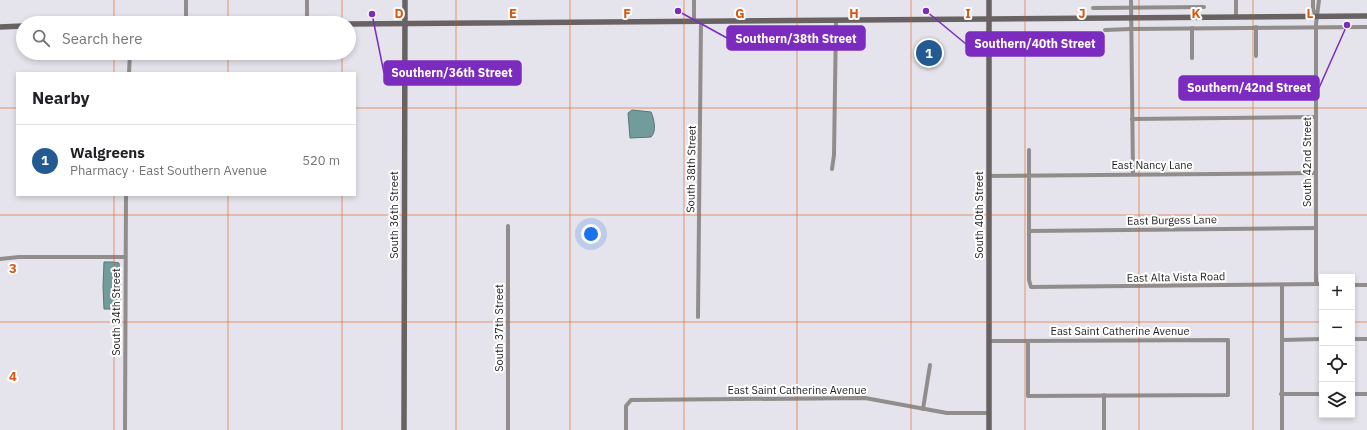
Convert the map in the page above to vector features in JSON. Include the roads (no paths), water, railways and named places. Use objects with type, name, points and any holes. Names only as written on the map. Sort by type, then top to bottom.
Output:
[{"type":"main road","name":"South 36th Street","points":[[404,430],[405,0]]},
{"type":"main road","name":"South 40th Street","points":[[989,0],[989,430]]},
{"type":"main road","points":[[356,24],[1367,16]]},
{"type":"main road","points":[[0,27],[16,26]]},
{"type":"street","points":[[186,0],[186,16]]},
{"type":"street","points":[[307,0],[307,16]]},
{"type":"street","points":[[694,0],[694,21]]},
{"type":"street","points":[[1131,0],[1133,174]]},
{"type":"street","points":[[1236,0],[1236,17]]},
{"type":"street","name":"South 42nd Street","points":[[1313,0],[1316,16],[1316,284]]},
{"type":"street","name":"South 42nd Street","points":[[1316,16],[1319,9],[1320,0]]},
{"type":"street","points":[[1093,8],[1204,7]]},
{"type":"street","points":[[832,169],[834,155],[836,20]]},
{"type":"street","name":"South 38th Street","points":[[698,317],[701,21]]},
{"type":"street","points":[[1105,30],[1131,28],[1367,27]]},
{"type":"street","points":[[1192,28],[1192,58]]},
{"type":"street","points":[[1256,28],[1256,56]]},
{"type":"street","points":[[129,72],[130,60]]},
{"type":"street","points":[[1132,119],[1316,117]]},
{"type":"street","points":[[1029,150],[1029,231]]},
{"type":"street","name":"East Nancy Lane","points":[[989,176],[1316,173]]},
{"type":"street","name":"South 34th Street","points":[[124,430],[124,257],[126,196]]},
{"type":"street","name":"South 37th Street","points":[[508,226],[508,430]]},
{"type":"street","name":"East Burgess Lane","points":[[1029,231],[1316,228]]},
{"type":"street","name":"East Alta Vista Road","points":[[1029,231],[1029,280],[1031,287],[1316,284]]},
{"type":"street","points":[[0,259],[19,257],[124,257]]},
{"type":"street","points":[[1282,285],[1282,430]]},
{"type":"street","points":[[1355,285],[1367,285]]},
{"type":"street","points":[[1282,340],[1319,339]]},
{"type":"street","points":[[1355,339],[1367,339]]},
{"type":"street","name":"East Saint Catherine Avenue","points":[[989,341],[1228,340],[1228,395],[1104,396]]},
{"type":"street","points":[[1028,341],[1028,396],[1104,396],[1104,430]]},
{"type":"street","points":[[923,409],[930,365]]},
{"type":"street","points":[[1281,394],[1319,394]]},
{"type":"street","points":[[1355,394],[1367,394]]},
{"type":"street","name":"East Saint Catherine Avenue","points":[[626,430],[626,406],[628,401],[631,400],[865,398],[947,413],[989,413]]},
{"type":"place","name":"Southern/38th Street","points":[[678,11]]},
{"type":"place","name":"Southern/40th Street","points":[[926,11]]},
{"type":"place","name":"Southern/36th Street","points":[[372,14]]},
{"type":"place","name":"Southern/42nd Street","points":[[1347,25]]},
{"type":"place","name":"Walgreens","points":[[929,53]]}]
